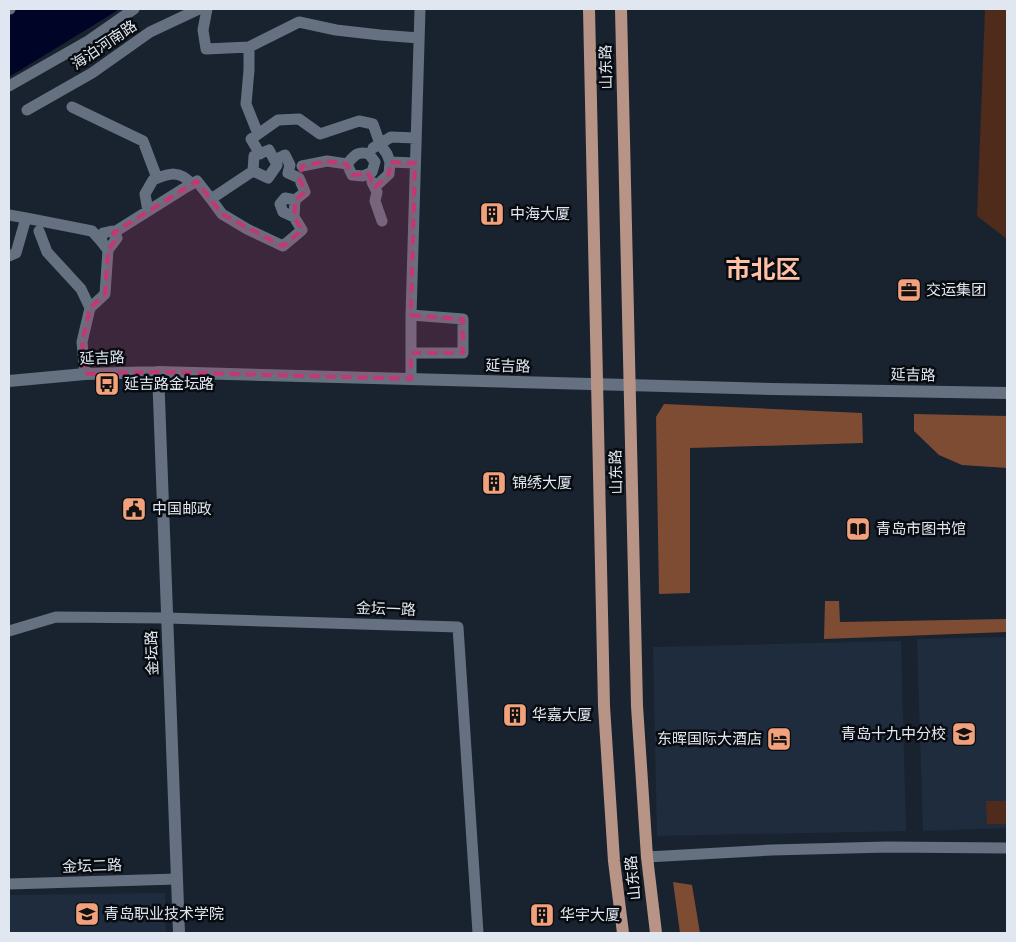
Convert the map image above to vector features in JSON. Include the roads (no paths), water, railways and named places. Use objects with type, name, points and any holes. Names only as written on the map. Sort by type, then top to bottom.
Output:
[{"type":"main road","name":"山东路","points":[[589,9],[604,706],[614,861],[623,933]]},
{"type":"main road","name":"山东路","points":[[621,9],[637,706],[647,857],[656,933]]},
{"type":"main road","name":"延吉路","points":[[9,380],[85,374],[158,372],[630,386],[1007,393]]},
{"type":"main road","name":"金坛路","points":[[158,372],[178,933]]},
{"type":"street","points":[[9,86],[88,41],[134,9]]},
{"type":"street","name":"海泊河南路","points":[[27,110],[92,73],[150,32],[199,9]]},
{"type":"street","points":[[207,9],[203,30],[206,49],[249,47],[299,22],[336,30],[419,38]]},
{"type":"street","points":[[411,379],[411,315],[420,9]]},
{"type":"street","points":[[249,47],[250,70],[246,104],[258,134]]},
{"type":"street","points":[[72,107],[143,141],[157,178]]},
{"type":"street","points":[[260,154],[251,139],[278,120],[299,119],[320,134],[359,121],[373,124],[380,144],[390,162],[389,174],[375,188]]},
{"type":"street","points":[[366,154],[391,137],[416,138]]},
{"type":"street","points":[[269,150],[278,166],[268,178],[253,171],[254,156],[269,150]]},
{"type":"street","points":[[362,152],[369,154],[374,162],[372,172],[363,176],[352,175],[347,164],[354,156],[362,152]]},
{"type":"street","points":[[275,160],[285,155],[296,165]]},
{"type":"street","points":[[105,246],[117,238],[113,233],[197,181],[222,214],[283,246],[302,230],[294,217],[283,212],[280,204],[285,198],[295,200],[305,192],[299,178],[288,173],[296,165],[327,161],[347,164]]},
{"type":"street","points":[[390,162],[415,163]]},
{"type":"street","points":[[211,199],[253,171]]},
{"type":"street","points":[[148,212],[145,194],[153,180],[173,173],[185,177],[192,184]]},
{"type":"street","points":[[368,173],[378,192],[375,200],[382,221]]},
{"type":"street","points":[[9,215],[92,232],[105,246],[105,294],[90,308],[82,342],[85,374]]},
{"type":"street","points":[[9,256],[16,253],[26,218]]},
{"type":"street","points":[[39,232],[47,252],[81,289],[90,308]]},
{"type":"street","points":[[411,315],[463,319],[463,354],[411,353]]},
{"type":"street","name":"金坛一路","points":[[9,631],[56,618],[167,618],[458,626],[478,933]]},
{"type":"street","points":[[647,857],[772,850],[887,847],[1007,848]]},
{"type":"street","name":"金坛二路","points":[[9,884],[177,879]]},
{"type":"place","name":"中海大厦","points":[[492,214]]},
{"type":"place","name":"交运集团","points":[[909,290]]},
{"type":"place","name":"延吉路金坛路","points":[[107,384]]},
{"type":"place","name":"锦绣大厦","points":[[494,483]]},
{"type":"place","name":"中国邮政","points":[[134,509]]},
{"type":"place","name":"青岛市图书馆","points":[[858,529]]},
{"type":"place","name":"华嘉大厦","points":[[515,715]]},
{"type":"place","name":"青岛十九中分校","points":[[964,734]]},
{"type":"place","name":"东晖国际大酒店","points":[[779,739]]},
{"type":"place","name":"青岛职业技术学院","points":[[87,914]]},
{"type":"place","name":"华宇大厦","points":[[542,915]]},
{"type":"district","name":"市北区","points":[[763,269]]}]
